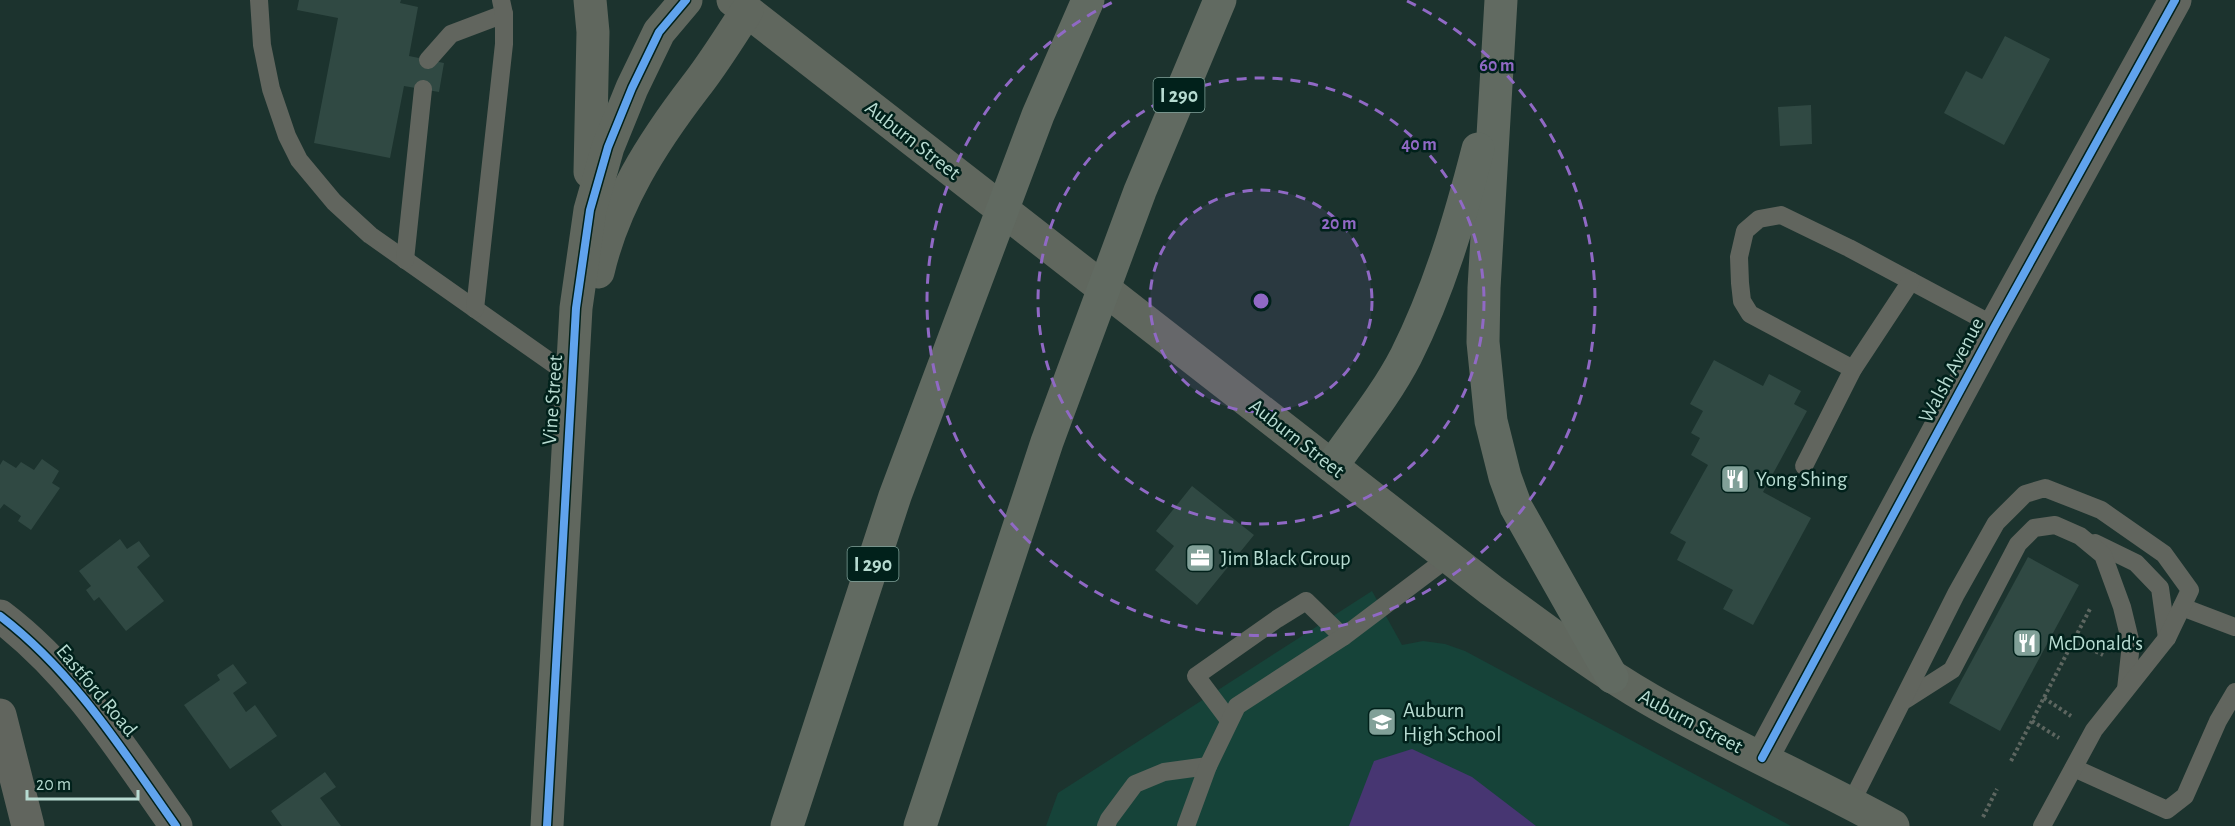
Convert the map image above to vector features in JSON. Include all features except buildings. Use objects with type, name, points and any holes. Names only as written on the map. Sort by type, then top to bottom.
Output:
[{"type":"highway","name":"I 290","points":[[787,826],[895,496],[1038,115],[1088,0]]},
{"type":"highway","name":"I 290","points":[[920,826],[1068,384],[1140,191],[1220,0]]},
{"type":"highway","points":[[1501,0],[1484,288],[1485,369],[1491,421],[1505,477],[1516,507],[1612,677]]},
{"type":"highway","points":[[1332,466],[1383,394],[1405,356],[1430,303],[1467,190],[1498,51]]},
{"type":"main road","points":[[590,0],[593,32],[590,210]]},
{"type":"main road","name":"Vine Street","points":[[547,826],[576,308],[590,210],[608,147],[632,88],[659,32],[686,0]]},
{"type":"main road","name":"Vine Street","points":[[567,448],[590,310],[602,253],[613,220],[632,182],[677,109],[696,86],[740,5]]},
{"type":"main road","name":"Auburn Street","points":[[740,5],[1449,557],[1571,649],[1612,677],[1688,721],[1890,825]]},
{"type":"street","name":"Walsh Avenue","points":[[1762,758],[1995,326],[2175,0]]},
{"type":"street","name":"Eastford Road","points":[[0,616],[58,667],[100,718],[176,826]]},
{"type":"street","points":[[0,716],[28,826]]},
{"type":"lane","points":[[259,0],[258,17],[271,89],[286,136],[299,160],[334,202],[370,235],[572,377]]},
{"type":"lane","points":[[428,60],[451,34],[503,7],[504,44],[475,309]]},
{"type":"lane","points":[[405,260],[423,89]]},
{"type":"lane","points":[[1853,369],[1750,314],[1742,301],[1739,257],[1745,231],[1759,219],[1781,215],[1849,248],[1995,326]]},
{"type":"lane","points":[[1804,466],[1853,369],[1911,281]]},
{"type":"lane","points":[[1851,803],[1956,594],[1996,523],[2025,494],[2045,488],[2101,510],[2164,554],[2190,590],[2167,638],[2094,730],[2042,826]]},
{"type":"lane","points":[[1903,701],[1952,670],[2018,544],[2034,528],[2055,525],[2136,563],[2160,588],[2167,638]]},
{"type":"lane","points":[[2080,536],[2103,555],[2122,607],[2131,644],[2125,691]]},
{"type":"lane","points":[[1186,826],[1208,766],[1236,706],[1343,637],[1449,557]]},
{"type":"lane","points":[[1229,720],[1196,676],[1276,619],[1306,601],[1343,637]]},
{"type":"lane","points":[[2182,607],[2235,627]]},
{"type":"lane","points":[[2074,768],[2167,810],[2185,796],[2218,721],[2235,692]]},
{"type":"lane","points":[[1106,826],[1135,784],[1164,772],[1208,766]]},
{"type":"path","points":[[2011,761],[2094,603]]},
{"type":"path","points":[[2074,641],[2108,658]]},
{"type":"path","points":[[1983,817],[1997,789]]},
{"type":"shaded area","name":"Auburn High School","points":[[1372,591],[1402,645],[1423,641],[1445,644],[1465,651],[1791,826],[1046,826],[1058,793]]},
{"type":"shaded area","points":[[1412,749],[1472,777],[1536,826],[1349,826],[1374,761]]},
{"type":"cycle path","points":[[547,826],[576,308],[590,210],[608,147],[632,88],[659,32],[686,0]]},
{"type":"cycle path","points":[[1762,758],[1995,326],[2175,0]]},
{"type":"cycle path","points":[[0,616],[27,638],[74,687],[117,741],[176,826]]},
{"type":"place","name":"Yong Shing","points":[[1735,479]]},
{"type":"place","name":"Jim Black Group","points":[[1200,558]]},
{"type":"place","name":"McDonald's","points":[[2027,643]]},
{"type":"place","name":"Auburn High School","points":[[1382,722]]}]
